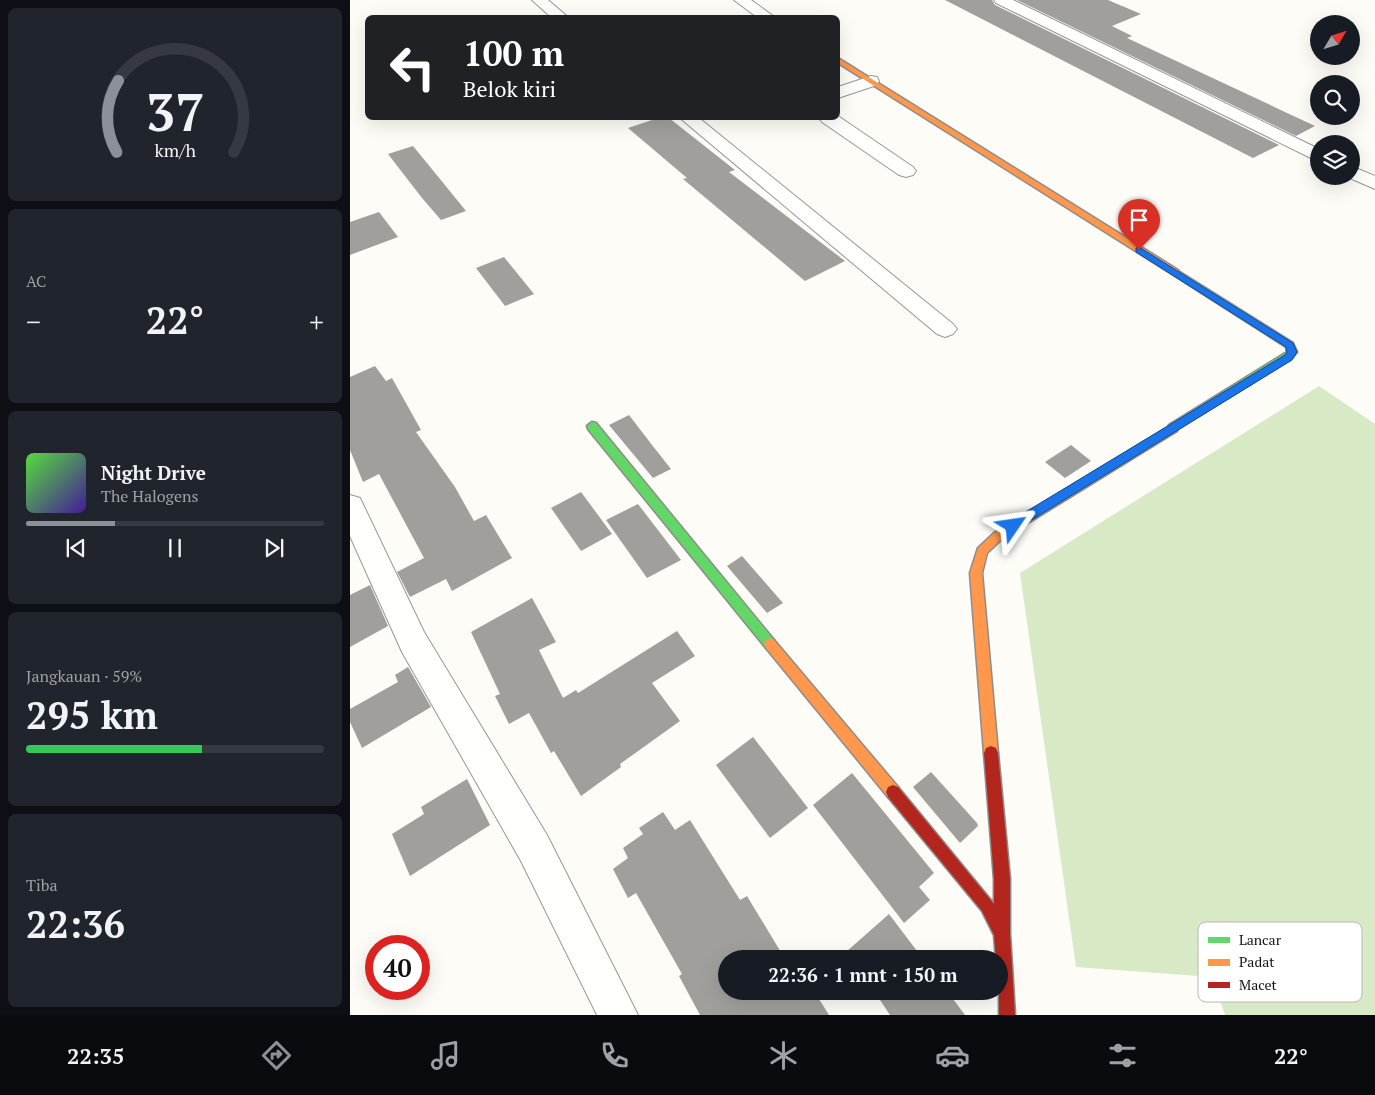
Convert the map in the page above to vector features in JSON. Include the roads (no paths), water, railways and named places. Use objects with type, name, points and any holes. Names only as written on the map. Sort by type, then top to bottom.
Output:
[{"type":"street","points":[[539,0],[558,15]]},
{"type":"street","points":[[741,0],[765,15]]},
{"type":"street","points":[[1001,0],[1310,152]]},
{"type":"street","points":[[840,61],[1290,345],[1292,352],[1288,358],[998,536],[982,551],[976,573],[1002,878],[1002,934],[1007,1015]]},
{"type":"street","points":[[840,92],[871,81]]},
{"type":"street","points":[[691,120],[945,329]]},
{"type":"street","points":[[831,120],[906,171]]},
{"type":"street","points":[[1360,176],[1375,184]]},
{"type":"street","points":[[592,426],[704,565],[976,891],[987,906],[1002,934]]},
{"type":"street","points":[[350,506],[413,642],[534,848],[618,1015]]}]
